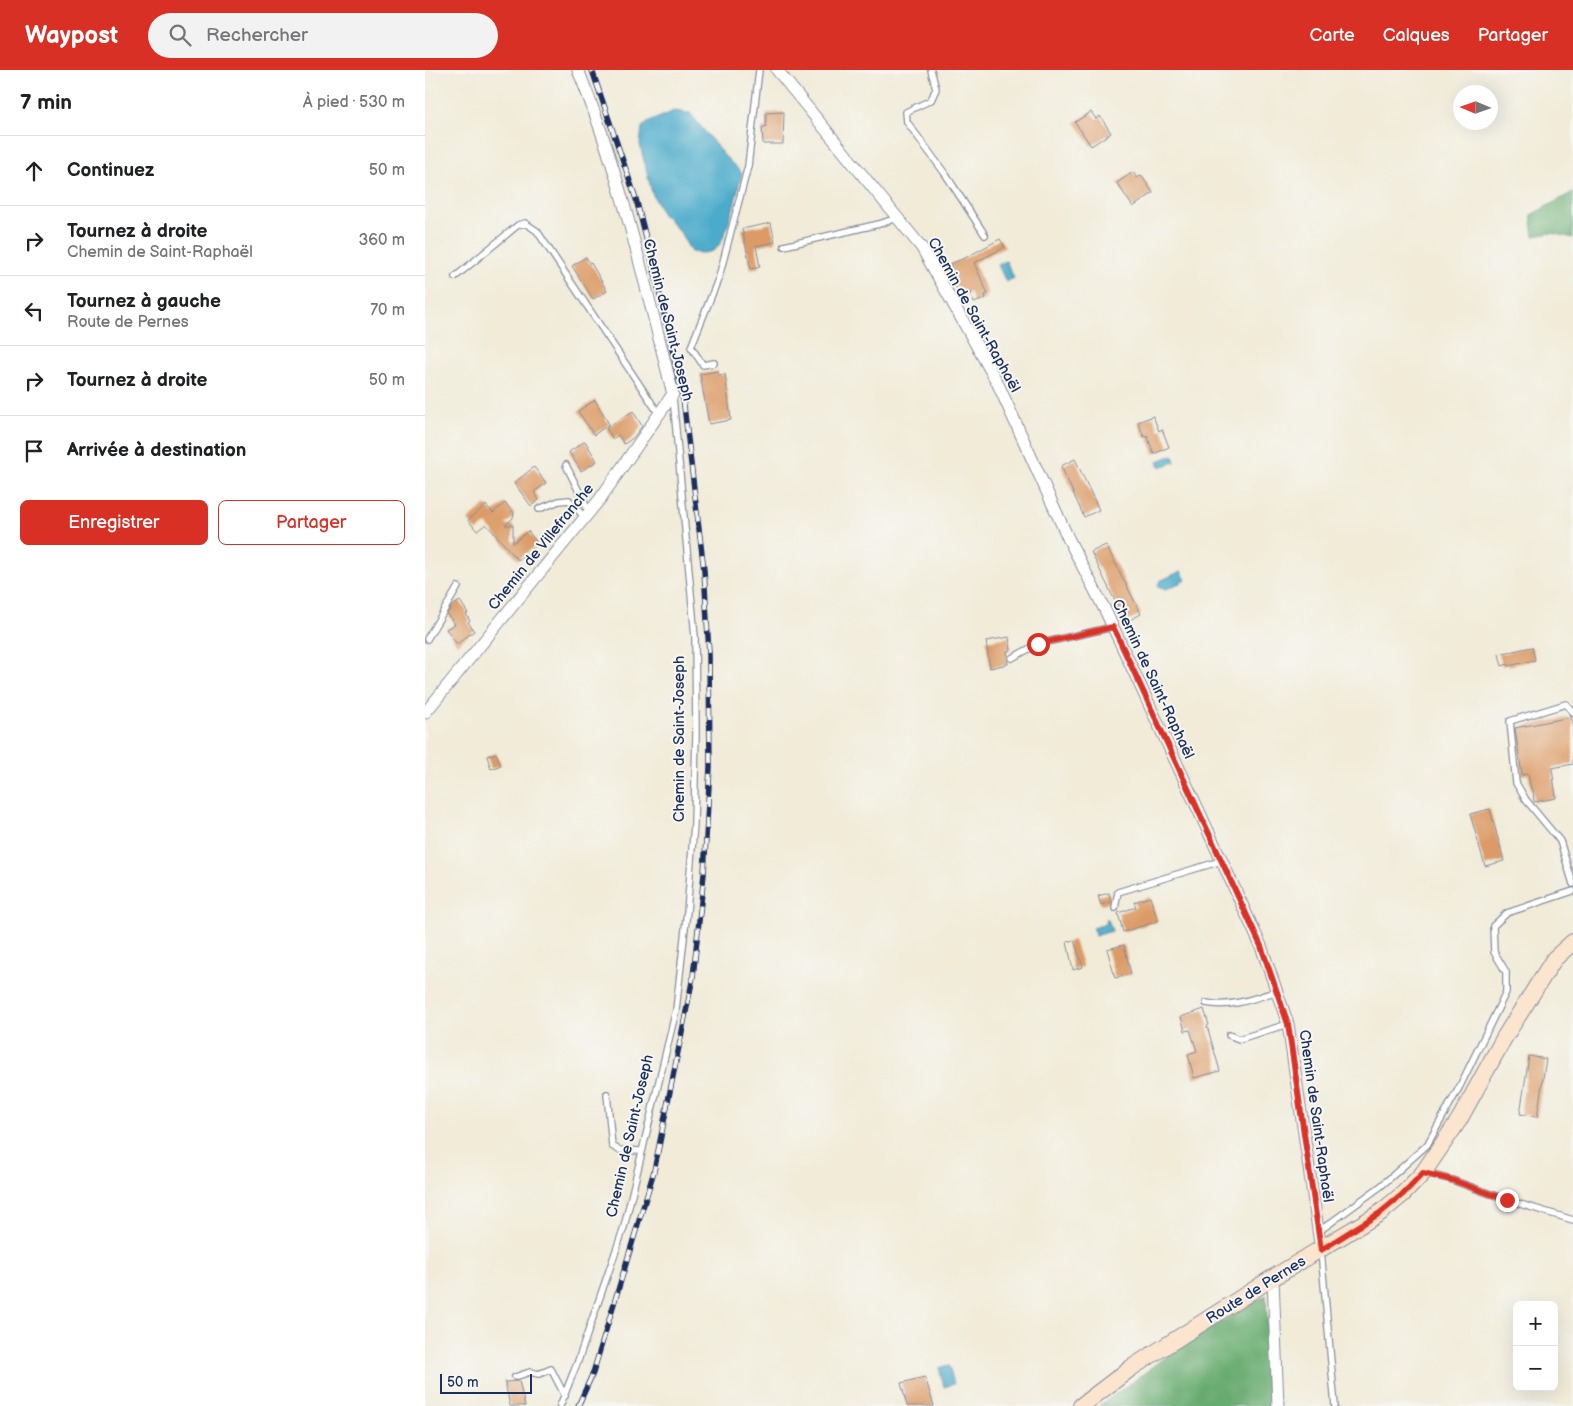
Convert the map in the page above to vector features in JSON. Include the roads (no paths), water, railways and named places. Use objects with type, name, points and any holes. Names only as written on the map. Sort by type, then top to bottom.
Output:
[{"type":"street","name":"Chemin de Saint-Joseph","points":[[578,70],[624,204],[673,394]]},
{"type":"street","name":"Chemin de Saint-Raphaël","points":[[777,70],[922,248],[997,382],[1068,538],[1113,627],[1261,946],[1288,1024],[1321,1250]]},
{"type":"street","name":"Chemin de Villefranche","points":[[425,713],[587,515],[673,394]]},
{"type":"street","name":"Route de Pernes","points":[[1081,1406],[1131,1368],[1380,1213],[1403,1194],[1423,1173],[1459,1120],[1504,1038],[1555,959],[1573,942]]},
{"type":"street","points":[[1273,1278],[1278,1406]]},
{"type":"lane","points":[[714,363],[703,365],[691,347],[719,277],[747,166],[759,70]]},
{"type":"lane","points":[[931,70],[936,89],[931,100],[906,112],[907,122],[946,175],[985,235]]},
{"type":"lane","points":[[784,246],[897,218]]},
{"type":"lane","points":[[455,276],[518,225],[525,224],[537,231],[659,414]]},
{"type":"lane","name":"Chemin de Saint-Joseph","points":[[560,1406],[579,1361],[624,1227],[675,1010],[687,911],[694,824],[696,733],[695,637],[673,394]]},
{"type":"lane","points":[[566,465],[587,515]]},
{"type":"lane","points":[[539,509],[559,501],[569,500],[587,515]]},
{"type":"lane","points":[[427,639],[458,587]]},
{"type":"lane","points":[[1012,658],[1038,644],[1113,627]]},
{"type":"lane","points":[[1573,712],[1566,704],[1510,721],[1516,783],[1527,800],[1560,841],[1573,884]]},
{"type":"lane","points":[[1115,908],[1118,892],[1221,861]]},
{"type":"lane","points":[[1318,1232],[1381,1186],[1427,1146],[1460,1086],[1506,992],[1505,972],[1494,952],[1493,926],[1507,913],[1573,891]]},
{"type":"lane","points":[[1206,1002],[1219,1006],[1248,1001],[1277,991]]},
{"type":"lane","points":[[1229,1035],[1239,1039],[1288,1024]]},
{"type":"lane","points":[[607,1094],[612,1146],[619,1150],[641,1151]]},
{"type":"lane","points":[[1423,1173],[1452,1180],[1507,1200],[1573,1220]]},
{"type":"lane","points":[[1321,1250],[1335,1406]]},
{"type":"lane","points":[[515,1377],[530,1372],[539,1374],[551,1369],[565,1396]]},
{"type":"water","points":[[674,111],[690,113],[723,154],[742,173],[728,227],[719,245],[709,252],[691,252],[680,232],[663,215],[652,193],[640,145],[642,127]]},
{"type":"water","points":[[1006,261],[1014,278],[1006,282],[998,265]]},
{"type":"water","points":[[1173,455],[1175,462],[1160,467],[1158,461]]},
{"type":"water","points":[[1181,571],[1186,580],[1164,590],[1159,588],[1160,581]]},
{"type":"water","points":[[1106,919],[1108,919],[1112,931],[1095,936],[1093,928],[1107,923]]},
{"type":"water","points":[[949,1365],[954,1384],[944,1387],[939,1368]]},
{"type":"railway","points":[[578,1406],[593,1373],[654,1171],[693,977],[704,874],[710,767],[709,653],[704,570],[683,398],[636,199],[592,70]]}]
